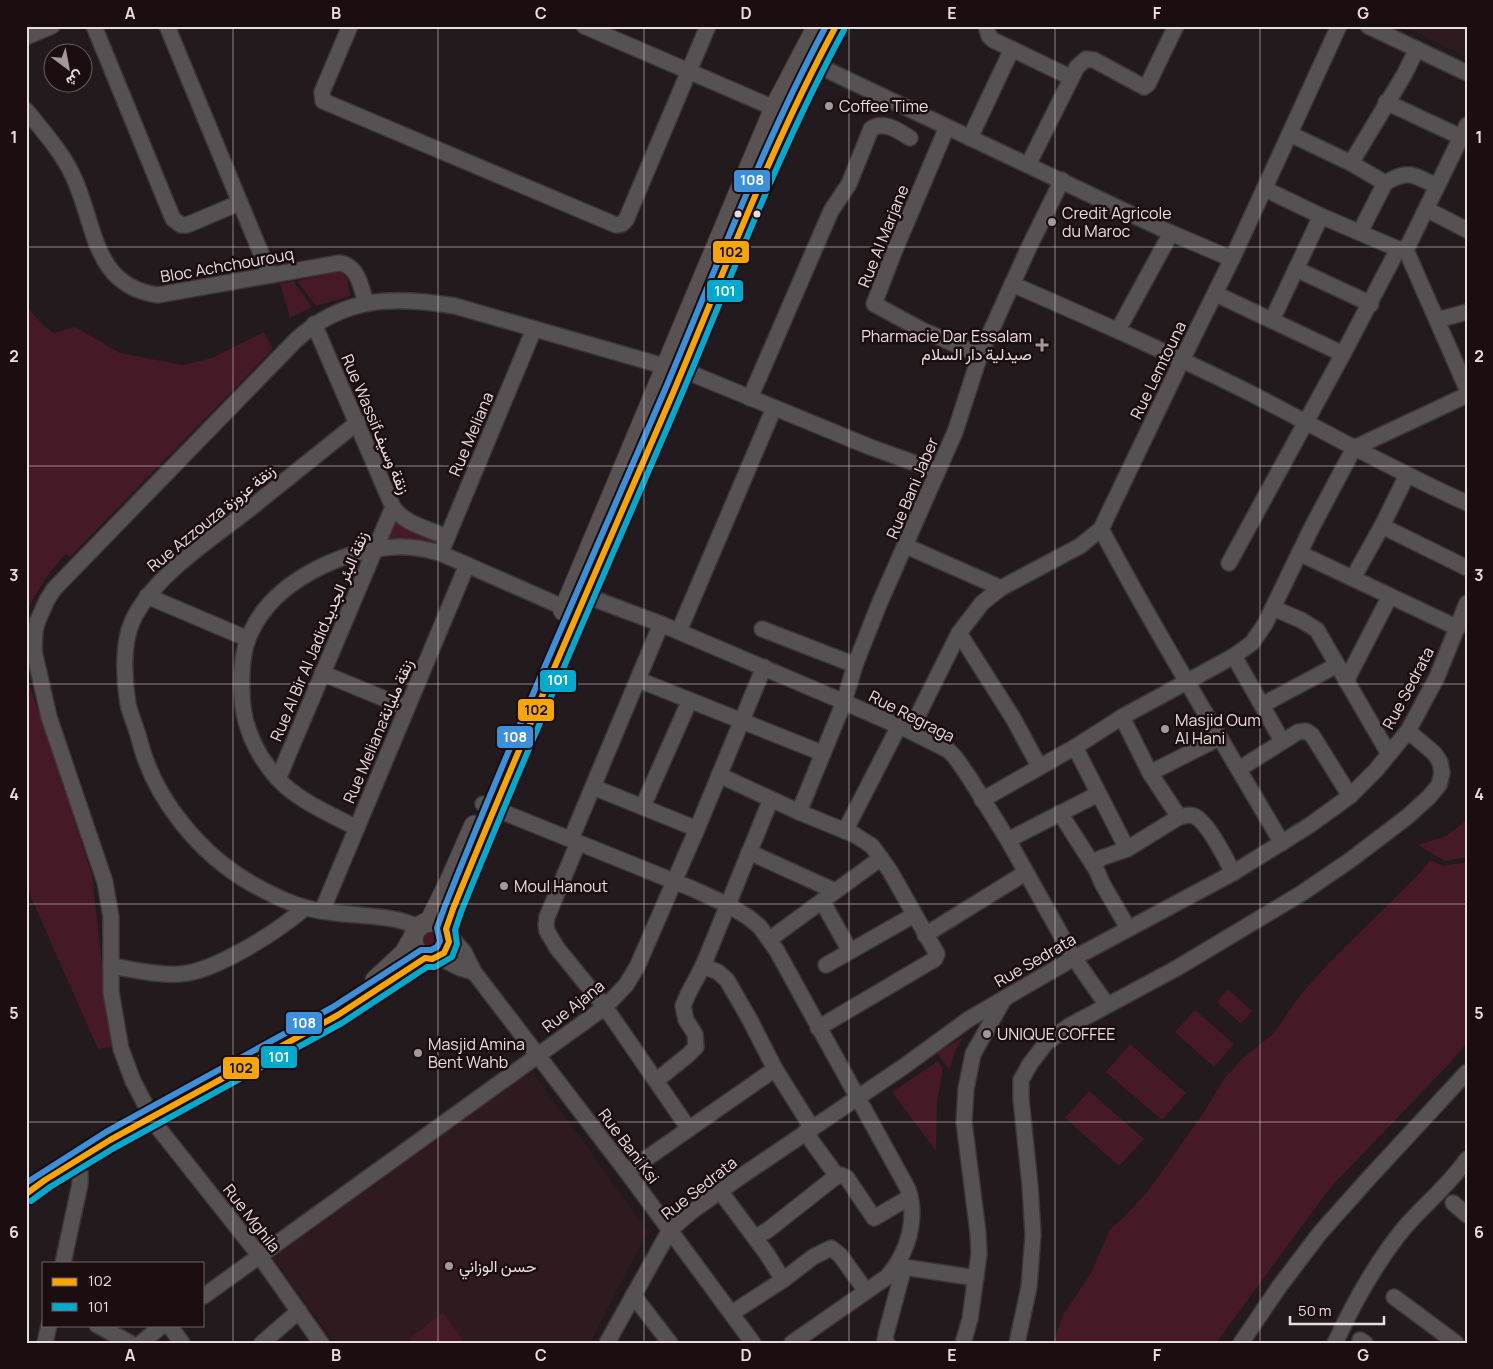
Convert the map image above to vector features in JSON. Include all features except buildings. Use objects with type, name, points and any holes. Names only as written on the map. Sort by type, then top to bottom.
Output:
[{"type":"main road","points":[[26,1194],[149,1113],[366,988],[384,974],[426,929],[466,878],[489,806],[564,608],[766,170],[807,60],[816,26]]},
{"type":"main road","points":[[489,806],[584,595],[674,369],[774,108],[807,60],[836,26]]},
{"type":"main road","points":[[426,929],[416,950],[432,957]]},
{"type":"main road","points":[[26,1181],[101,1134],[149,1113],[338,1015],[448,948],[426,929]]},
{"type":"street","points":[[26,37],[52,26]]},
{"type":"street","points":[[94,26],[173,219],[187,225],[240,203]]},
{"type":"street","points":[[167,26],[270,275]]},
{"type":"street","points":[[350,26],[322,92],[323,100],[616,225],[622,224],[626,220],[708,26]]},
{"type":"street","points":[[584,26],[774,108]]},
{"type":"street","points":[[986,26],[989,36],[993,40],[1070,77]]},
{"type":"street","points":[[1028,165],[1070,77],[1081,62],[1090,59],[1144,87],[1148,84],[1176,26]]},
{"type":"street","name":"Rue Lemtouna","points":[[845,831],[960,632],[982,603],[1001,588],[1080,546],[1101,529],[1182,360],[1216,294],[1339,26]]},
{"type":"street","points":[[1368,26],[1467,73]]},
{"type":"street","points":[[970,138],[1012,49]]},
{"type":"street","points":[[1351,163],[1386,102],[1404,76],[1416,49]]},
{"type":"street","points":[[807,60],[1171,233],[1232,260]]},
{"type":"street","points":[[1229,563],[1343,354],[1426,210],[1464,131],[1386,102]]},
{"type":"street","name":"Bloc Achchourouq","points":[[26,110],[56,148],[72,173],[84,201],[102,259],[112,273],[128,286],[147,294],[158,295],[334,263],[343,263],[355,272],[366,302]]},
{"type":"street","points":[[750,398],[832,210],[849,184],[872,130],[875,126],[885,125],[898,130],[910,138]]},
{"type":"street","name":"Rue Al Marjane","points":[[947,127],[874,304],[922,330],[980,356]]},
{"type":"street","points":[[1290,134],[1351,163],[1384,182]]},
{"type":"street","points":[[1360,232],[1384,182],[1398,176],[1410,174],[1437,186]]},
{"type":"street","name":"Rue Bani Jaber","points":[[799,812],[844,702],[855,666],[880,602],[954,432],[980,356],[1062,180]]},
{"type":"street","points":[[1265,189],[1321,216],[1402,250],[1437,320],[1467,388]]},
{"type":"street","points":[[1426,210],[1467,230]]},
{"type":"street","points":[[1272,320],[1321,216]]},
{"type":"street","points":[[1118,330],[1171,233]]},
{"type":"street","points":[[1296,269],[1371,304]]},
{"type":"street","points":[[1012,284],[1182,360],[1407,475],[1467,503]]},
{"type":"street","points":[[1216,294],[1343,354]]},
{"type":"street","name":"Rue Mghila","points":[[321,1343],[259,1255],[156,1125],[133,1081],[121,1049],[113,1010],[110,966],[111,917],[107,890],[101,867],[49,716],[35,662],[34,640],[38,620],[47,600],[63,579],[296,340],[314,324],[340,310],[366,302],[396,300],[455,306],[578,340],[695,375],[870,447],[937,471]]},
{"type":"street","points":[[1437,320],[1467,312]]},
{"type":"street","name":"Rue Wassifزنقة وسيف","points":[[314,324],[397,514],[406,520],[447,536]]},
{"type":"street","name":"Rue Meliana","points":[[440,553],[534,329]]},
{"type":"street","points":[[982,800],[1075,747],[1122,717],[1234,656],[1252,643],[1258,636],[1273,608],[1299,553],[1354,448],[1467,395]]},
{"type":"street","points":[[679,631],[774,408]]},
{"type":"street","name":"Rue Azzouza زنقة عزوزة","points":[[358,422],[207,542],[166,576],[147,596],[132,623],[126,655],[125,671],[128,705],[155,783],[183,825],[220,862],[258,887],[304,908],[426,929]]},
{"type":"street","points":[[1352,578],[1382,526],[1407,475]]},
{"type":"street","name":"Rue Al Bir Al Jadidزنقة البئر الجديد","points":[[278,779],[393,507]]},
{"type":"street","points":[[1382,526],[1467,568]]},
{"type":"street","points":[[1101,529],[1219,738],[1282,843]]},
{"type":"street","points":[[906,546],[1001,588]]},
{"type":"street","points":[[357,828],[304,800],[278,779],[259,754],[248,730],[244,714],[242,681],[248,639],[250,632],[265,611],[281,593],[301,578],[331,562],[374,549],[410,547],[440,553],[564,608]]},
{"type":"street","points":[[1299,553],[1458,628]]},
{"type":"street","name":"Rue Melianaزنقة مليانة","points":[[322,911],[467,565]]},
{"type":"street","name":"Rue Regraga","points":[[584,595],[679,631],[764,667],[904,729],[951,754],[969,777],[1008,840],[1074,958],[1107,1005]]},
{"type":"street","points":[[147,596],[248,639]]},
{"type":"street","points":[[1346,681],[1390,596]]},
{"type":"street","name":"Rue Sedrata","points":[[607,1343],[670,1230],[720,1191],[858,1098],[968,1019],[1128,928],[1233,873],[1310,826],[1350,796],[1376,770],[1408,731],[1437,677],[1467,604]]},
{"type":"street","points":[[1273,608],[1301,620],[1317,630],[1389,754]]},
{"type":"street","points":[[661,624],[593,787],[547,917],[546,925],[558,948],[605,1008],[690,1129]]},
{"type":"street","points":[[762,629],[855,666]]},
{"type":"street","points":[[960,632],[1013,718],[1039,766]]},
{"type":"street","points":[[1234,656],[1282,741]]},
{"type":"street","points":[[1262,705],[1337,665]]},
{"type":"street","name":"Rue Ajana","points":[[205,1295],[605,1008],[626,985],[637,967],[674,883],[764,667]]},
{"type":"street","points":[[322,673],[407,708]]},
{"type":"street","points":[[639,680],[689,702],[822,753]]},
{"type":"street","points":[[643,806],[689,702]]},
{"type":"street","points":[[1122,717],[1150,773],[1178,817]]},
{"type":"street","points":[[1017,1343],[1029,1287],[1033,1235],[1021,1099],[1021,1080],[1030,1064],[1046,1043],[1069,1026],[1177,968],[1302,893],[1349,861],[1407,817],[1439,785],[1442,773],[1440,762],[1434,753],[1408,731]]},
{"type":"street","points":[[1239,770],[1298,732],[1309,732],[1350,796]]},
{"type":"street","points":[[1150,773],[1219,738]]},
{"type":"street","points":[[1075,747],[1127,849]]},
{"type":"street","points":[[719,775],[799,812],[855,834],[872,846],[890,870],[937,954],[935,959],[818,1028]]},
{"type":"street","points":[[593,787],[697,829]]},
{"type":"street","points":[[1008,840],[1098,794]]},
{"type":"street","points":[[656,1080],[688,1055],[696,1046],[695,1034],[686,1020],[683,1006],[703,966],[771,799]]},
{"type":"street","points":[[489,806],[728,905],[748,917],[770,939],[908,1189],[913,1207],[909,1236],[900,1267],[886,1334],[885,1340],[887,1343]]},
{"type":"street","points":[[1060,813],[1094,865],[1128,928]]},
{"type":"street","points":[[1094,865],[1101,858],[1127,849],[1178,817],[1186,815],[1195,816],[1201,820],[1220,847],[1233,873]]},
{"type":"street","points":[[749,852],[835,891]]},
{"type":"street","points":[[770,939],[881,858]]},
{"type":"street","points":[[925,935],[1025,873]]},
{"type":"street","points":[[822,901],[850,951]]},
{"type":"street","points":[[110,966],[163,974],[181,974],[205,969],[259,941],[304,908]]},
{"type":"street","points":[[826,965],[914,914]]},
{"type":"street","name":"Rue Bani Ksi","points":[[426,929],[464,952],[474,972],[627,1172],[732,1314],[745,1340]]},
{"type":"street","points":[[432,957],[474,972]]},
{"type":"street","points":[[703,966],[718,972],[726,980],[750,1020],[808,1130],[837,1176]]},
{"type":"street","points":[[963,1343],[970,1319],[979,1254],[964,1122],[966,1089],[973,1054],[1004,998]]},
{"type":"street","points":[[627,1172],[775,1069]]},
{"type":"street","points":[[1241,1343],[1279,1287],[1320,1233],[1467,1072]]},
{"type":"street","points":[[1335,1343],[1364,1288],[1386,1252],[1404,1228],[1452,1178],[1467,1159]]},
{"type":"street","points":[[63,1262],[80,1184],[80,1173],[76,1160]]},
{"type":"street","points":[[755,1238],[837,1176],[842,1175],[846,1178],[874,1218],[910,1197]]},
{"type":"street","points":[[720,1191],[783,1280]]},
{"type":"street","points":[[1453,1203],[1467,1216]]},
{"type":"street","points":[[732,1314],[783,1280],[813,1257],[831,1248],[840,1255],[866,1291]]},
{"type":"street","points":[[792,1343],[900,1267],[976,1278]]},
{"type":"street","points":[[633,1296],[670,1343]]},
{"type":"street","points":[[1394,1297],[1456,1343]]},
{"type":"street","points":[[262,1343],[298,1311]]},
{"type":"street","points":[[45,1343],[49,1326]]},
{"type":"street","points":[[99,1326],[130,1343]]},
{"type":"street","points":[[141,1343],[162,1326]]},
{"type":"street","points":[[170,1326],[182,1343]]},
{"type":"shaded area","points":[[1405,26],[1467,26],[1467,57]]},
{"type":"shaded area","points":[[340,271],[347,278],[351,296],[316,306],[297,281]]},
{"type":"shaded area","points":[[293,281],[312,307],[290,318],[280,284]]},
{"type":"shaded area","points":[[26,306],[44,326],[54,333],[75,327],[120,353],[183,365],[212,358],[264,332],[273,349],[70,557],[65,554],[43,582],[26,614]]},
{"type":"shaded area","points":[[393,521],[438,539],[434,548],[387,541],[385,539]]},
{"type":"shaded area","points":[[26,676],[92,875],[111,1047],[98,1049],[26,886]]},
{"type":"shaded area","points":[[1467,820],[1467,857],[1445,861],[1418,845],[1446,836]]},
{"type":"shaded area","points":[[1430,860],[1443,866],[1467,862],[1467,1043],[1330,1188],[1216,1343],[1053,1343],[1063,1315],[1091,1273],[1110,1229],[1148,1191],[1202,1115],[1225,1078],[1242,1059],[1273,1034],[1301,994],[1332,960],[1421,872]]},
{"type":"shaded area","points":[[431,929],[439,932],[442,940],[439,948],[431,951],[423,948],[420,940],[423,932]]},
{"type":"shaded area","points":[[1228,989],[1252,1011],[1241,1024],[1217,1002]]},
{"type":"shaded area","points":[[1195,1010],[1234,1044],[1214,1067],[1175,1032]]},
{"type":"shaded area","points":[[963,1037],[955,1052],[950,1069],[937,1053]]},
{"type":"shaded area","points":[[1130,1044],[1186,1093],[1162,1120],[1106,1072]]},
{"type":"shaded area","points":[[938,1061],[943,1069],[937,1102],[936,1151],[892,1092]]},
{"type":"shaded area","points":[[531,1070],[648,1231],[590,1343],[335,1343],[272,1257]]},
{"type":"shaded area","points":[[1089,1091],[1144,1139],[1119,1166],[1065,1118]]},
{"type":"shaded area","points":[[443,1313],[465,1343],[414,1343],[410,1338]]},
{"type":"transit line","name":"108","points":[[26,1183],[106,1132],[333,1007],[421,950],[431,950],[437,947],[440,941],[437,928],[498,777],[761,161],[781,116],[826,26]]},
{"type":"transit line","name":"102","points":[[26,1194],[45,1180],[110,1140],[338,1015],[425,958],[432,959],[444,953],[449,942],[446,929],[453,909],[506,780],[673,393],[770,162],[836,26]]},
{"type":"transit line","name":"101","points":[[31,1201],[50,1187],[114,1148],[342,1023],[427,967],[435,967],[452,957],[457,944],[455,930],[461,912],[514,783],[681,396],[778,165],[844,30]]},
{"type":"place","name":"Coffee Time","points":[[829,106]]},
{"type":"place","name":"Credit Agricole du Maroc","points":[[1052,222]]},
{"type":"place","name":"Pharmacie Dar Essalam صيدلية دار السلام","points":[[1042,345]]},
{"type":"place","name":"Masjid Oum Al Hani","points":[[1165,729]]},
{"type":"place","name":"Moul Hanout","points":[[504,886]]},
{"type":"place","name":"UNIQUE COFFEE","points":[[987,1034]]},
{"type":"place","name":"Masjid Amina Bent Wahb","points":[[418,1053]]},
{"type":"place","name":"حسن الوزاني","points":[[449,1266]]}]
